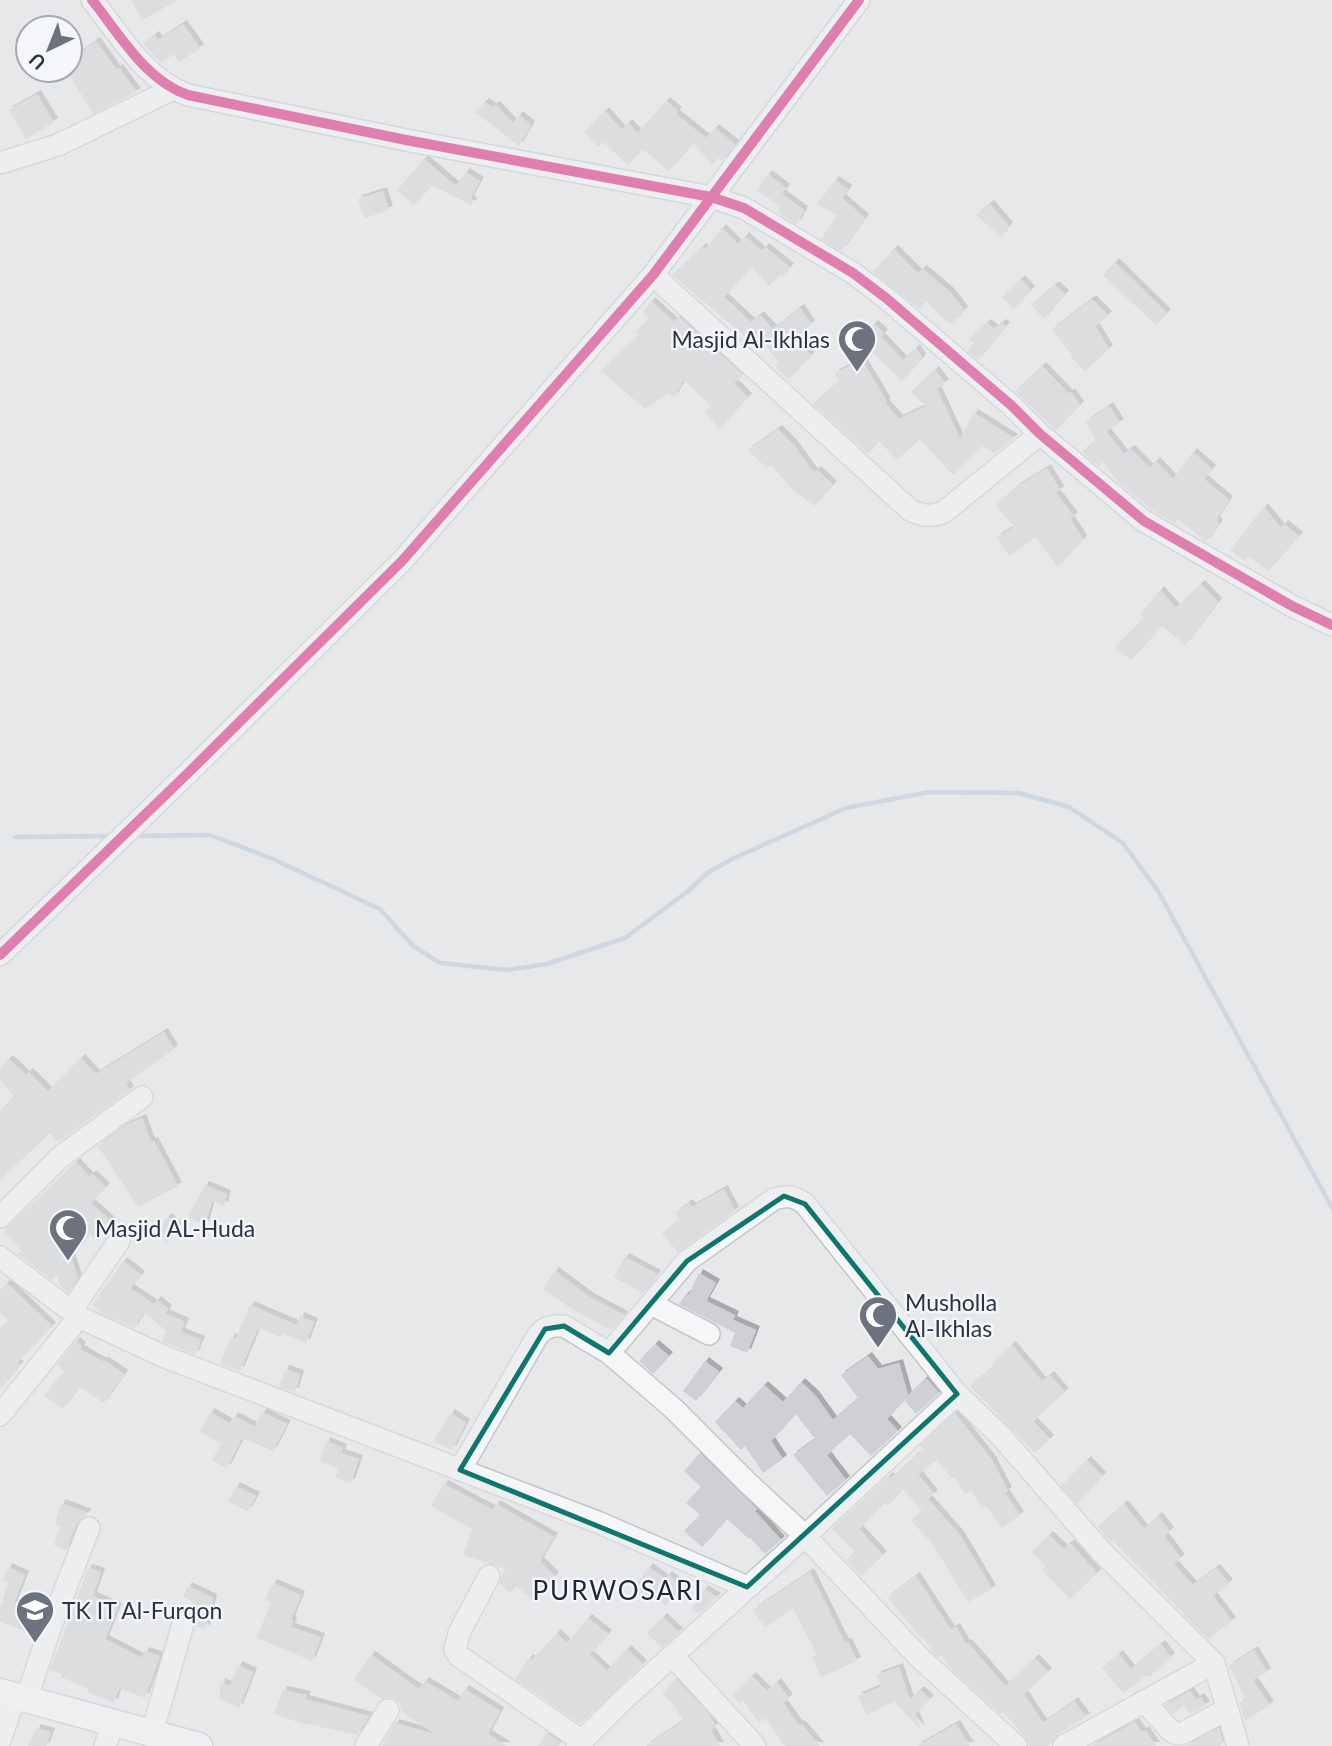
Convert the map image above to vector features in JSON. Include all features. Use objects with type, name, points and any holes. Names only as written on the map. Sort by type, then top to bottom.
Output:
[{"type":"main road","points":[[14,1696],[109,1735],[152,1733],[199,1746]]},
{"type":"street","points":[[92,0],[149,72],[173,89],[219,102],[406,140],[711,197],[744,208],[853,273],[947,348],[1012,405],[1040,434],[1144,521],[1292,606],[1332,625]]},
{"type":"street","points":[[0,955],[402,561],[653,275],[859,0]]},
{"type":"street","points":[[0,163],[58,145],[173,89]]},
{"type":"street","points":[[653,275],[910,510],[923,516],[944,512],[1040,434]]},
{"type":"street","points":[[0,1217],[59,1158],[142,1097]]},
{"type":"street","points":[[609,1353],[687,1261],[774,1199],[794,1197],[805,1204],[957,1394],[984,1418],[1101,1551],[1214,1663],[1238,1746]]},
{"type":"street","points":[[0,1415],[75,1314],[119,1241]]},
{"type":"street","points":[[1,1259],[75,1314],[165,1357],[600,1523],[747,1587]]},
{"type":"street","points":[[651,1304],[709,1334]]},
{"type":"street","points":[[460,1470],[538,1335],[553,1326],[564,1326],[609,1353],[674,1409],[805,1536],[918,1656],[1016,1746]]},
{"type":"street","points":[[489,1576],[459,1633],[455,1650],[459,1656],[580,1744],[622,1701],[957,1394]]},
{"type":"street","points":[[0,1740],[14,1696],[51,1623],[89,1528]]},
{"type":"street","points":[[152,1733],[183,1624]]},
{"type":"street","points":[[673,1656],[755,1746]]},
{"type":"street","points":[[1074,1744],[1144,1701],[1214,1663]]},
{"type":"street","points":[[1144,1701],[1171,1731],[1177,1734],[1227,1709]]},
{"type":"street","points":[[366,1746],[388,1710]]},
{"type":"highlighted area","points":[[784,1196],[805,1204],[957,1394],[747,1587],[460,1470],[545,1329],[564,1326],[609,1353],[687,1261]]},
{"type":"building","points":[[131,0],[178,0],[142,20]]},
{"type":"building","points":[[183,24],[200,48],[179,62],[174,54],[161,63],[143,44],[155,35],[158,40]]},
{"type":"building","points":[[96,41],[137,92],[93,114],[75,84],[84,84],[84,50]]},
{"type":"building","points":[[37,94],[54,122],[26,139],[9,110]]},
{"type":"building","points":[[666,101],[678,111],[676,114],[706,138],[715,128],[735,144],[722,161],[718,158],[712,164],[693,143],[669,171],[642,149],[628,165],[603,142],[598,147],[584,132],[605,111],[622,130],[628,123],[638,133]]},
{"type":"building","points":[[485,102],[492,107],[496,105],[513,123],[519,115],[531,125],[519,146],[475,112]]},
{"type":"building","points":[[424,159],[456,186],[466,172],[480,181],[470,199],[473,202],[471,205],[431,185],[414,205],[397,190]]},
{"type":"building","points":[[768,174],[786,188],[782,194],[804,210],[797,224],[777,212],[781,207],[757,190]]},
{"type":"building","points":[[835,180],[848,189],[842,198],[865,218],[841,251],[821,239],[837,215],[817,204]]},
{"type":"building","points":[[383,191],[389,210],[365,218],[358,199]]},
{"type":"building","points":[[990,204],[1009,226],[1001,237],[976,215]]},
{"type":"building","points":[[722,228],[738,244],[745,236],[762,251],[765,247],[790,267],[782,277],[779,274],[769,286],[751,267],[724,297],[751,322],[760,315],[773,329],[800,308],[811,324],[794,340],[811,355],[789,379],[775,366],[778,362],[759,337],[753,343],[672,275],[702,247],[705,249]]},
{"type":"building","points":[[894,249],[918,273],[923,269],[950,292],[964,310],[953,323],[948,323],[926,301],[919,309],[873,272]]},
{"type":"building","points":[[1115,262],[1167,313],[1156,325],[1103,275]]},
{"type":"building","points":[[1021,279],[1031,290],[1014,309],[1002,297]]},
{"type":"building","points":[[1055,285],[1065,294],[1044,319],[1031,305]]},
{"type":"building","points":[[1092,299],[1108,315],[1095,326],[1109,349],[1085,371],[1071,357],[1052,329]]},
{"type":"building","points":[[651,301],[674,322],[679,317],[743,375],[734,383],[748,397],[719,429],[705,412],[711,406],[684,380],[674,397],[668,393],[645,409],[601,371],[639,335],[635,332],[650,319],[643,312]]},
{"type":"building","points":[[987,323],[994,329],[1002,323],[1006,326],[978,360],[967,350],[975,344],[969,339]]},
{"type":"building","points":[[874,324],[884,333],[881,337],[903,360],[916,348],[922,358],[902,381],[859,339]]},
{"type":"building","points":[[862,360],[887,402],[885,403],[899,419],[926,406],[911,392],[935,370],[945,383],[937,389],[960,439],[974,413],[1014,438],[994,454],[983,446],[953,475],[920,439],[897,460],[878,440],[868,454],[813,404],[839,381],[835,373]]},
{"type":"building","points":[[1042,366],[1069,394],[1071,392],[1080,405],[1056,430],[1015,391]]},
{"type":"building","points":[[1109,406],[1120,423],[1106,431],[1124,454],[1131,449],[1150,468],[1156,461],[1173,479],[1193,452],[1212,469],[1204,479],[1229,500],[1216,520],[1219,524],[1206,542],[1178,519],[1175,524],[1155,512],[1119,483],[1103,462],[1099,466],[1082,452],[1096,442],[1086,422]]},
{"type":"building","points":[[778,429],[794,445],[814,473],[817,470],[833,485],[814,506],[791,488],[771,464],[767,468],[748,450]]},
{"type":"building","points":[[1047,468],[1060,490],[1056,493],[1074,516],[1070,519],[1083,539],[1058,567],[1036,537],[1009,556],[997,537],[1014,527],[996,505],[1018,486]]},
{"type":"building","points":[[1264,507],[1281,528],[1284,524],[1299,536],[1268,571],[1248,556],[1244,560],[1230,550]]},
{"type":"building","points":[[1201,584],[1218,602],[1185,645],[1162,626],[1131,660],[1115,647],[1144,618],[1140,615],[1160,590],[1176,608]]},
{"type":"building","points":[[164,1032],[174,1049],[126,1083],[130,1090],[58,1142],[50,1133],[0,1180],[0,1111],[14,1096],[0,1080],[0,1068],[9,1059],[26,1075],[29,1072],[48,1091],[81,1058],[96,1074]]},
{"type":"building","points":[[142,1118],[151,1142],[154,1141],[178,1186],[138,1207],[98,1146],[128,1124]]},
{"type":"building","points":[[76,1162],[90,1177],[92,1174],[106,1187],[91,1203],[113,1223],[97,1240],[90,1234],[71,1257],[78,1278],[68,1292],[61,1287],[56,1275],[52,1280],[18,1254],[22,1251],[3,1232]]},
{"type":"building","points":[[205,1185],[227,1194],[224,1206],[212,1201],[205,1225],[188,1217]]},
{"type":"building","points":[[724,1189],[735,1211],[678,1252],[662,1234],[680,1219],[675,1213],[689,1203],[692,1207]]},
{"type":"building","points":[[168,1217],[178,1227],[167,1242],[155,1232]]},
{"type":"building","points":[[625,1257],[657,1274],[643,1293],[614,1277]]},
{"type":"building","points":[[123,1261],[141,1275],[130,1288],[154,1304],[157,1300],[168,1309],[165,1313],[185,1322],[181,1332],[201,1340],[195,1355],[162,1341],[166,1331],[144,1312],[134,1328],[101,1313],[92,1305]]},
{"type":"building","points":[[555,1271],[590,1297],[624,1315],[611,1330],[573,1310],[543,1289]]},
{"type":"building","points":[[699,1273],[716,1283],[706,1301],[735,1315],[733,1320],[756,1330],[747,1353],[730,1346],[735,1333],[679,1304],[686,1294],[688,1296]]},
{"type":"building","points":[[7,1283],[52,1326],[17,1363],[20,1365],[0,1389],[0,1329],[8,1320],[0,1313],[0,1290]]},
{"type":"building","points":[[250,1305],[297,1325],[300,1316],[314,1322],[306,1343],[282,1333],[281,1337],[258,1328],[240,1371],[220,1364],[231,1337],[236,1339]]},
{"type":"building","points":[[76,1341],[82,1346],[80,1349],[103,1362],[104,1360],[124,1374],[104,1403],[80,1387],[62,1409],[44,1395],[64,1371],[57,1365]]},
{"type":"building","points":[[655,1344],[669,1356],[653,1374],[639,1361]]},
{"type":"building","points":[[1012,1345],[1042,1381],[1050,1375],[1065,1392],[1033,1421],[1050,1439],[1035,1453],[970,1386],[994,1366],[992,1363]]},
{"type":"building","points":[[868,1356],[878,1369],[899,1363],[908,1395],[926,1378],[939,1393],[916,1414],[904,1400],[887,1419],[898,1431],[871,1456],[850,1434],[827,1455],[846,1480],[827,1496],[793,1455],[815,1439],[796,1414],[771,1441],[783,1459],[763,1473],[745,1446],[741,1450],[715,1422],[735,1401],[743,1408],[764,1385],[783,1402],[801,1382],[815,1395],[833,1420],[858,1398],[841,1375]]},
{"type":"building","points":[[705,1361],[719,1372],[696,1401],[683,1391]]},
{"type":"building","points":[[285,1369],[300,1374],[295,1392],[279,1387]]},
{"type":"building","points":[[210,1412],[230,1423],[234,1416],[255,1427],[262,1412],[287,1424],[273,1451],[242,1438],[227,1468],[212,1460],[221,1443],[200,1432]]},
{"type":"building","points":[[451,1413],[466,1423],[452,1450],[433,1441]]},
{"type":"building","points":[[955,1413],[992,1460],[1008,1491],[1005,1493],[1020,1515],[1002,1528],[986,1505],[982,1508],[971,1491],[965,1494],[955,1477],[952,1479],[937,1460],[918,1474],[934,1494],[928,1499],[960,1535],[992,1589],[968,1602],[932,1543],[911,1521],[922,1510],[903,1489],[888,1506],[885,1503],[859,1529],[883,1555],[861,1576],[846,1560],[855,1552],[832,1529],[889,1476],[891,1478],[923,1449],[920,1446]]},
{"type":"building","points":[[326,1441],[343,1448],[341,1453],[359,1459],[351,1483],[335,1478],[338,1468],[320,1461]]},
{"type":"building","points":[[700,1453],[757,1509],[755,1511],[781,1540],[765,1554],[727,1519],[702,1547],[684,1531],[700,1515],[686,1503],[701,1487],[684,1471]]},
{"type":"building","points":[[1087,1460],[1102,1476],[1077,1504],[1061,1486]]},
{"type":"building","points":[[444,1484],[493,1510],[496,1504],[554,1537],[540,1561],[555,1576],[533,1600],[516,1586],[510,1593],[500,1584],[506,1569],[463,1555],[472,1529],[431,1506]]},
{"type":"building","points":[[236,1486],[256,1496],[248,1511],[228,1502]]},
{"type":"building","points":[[61,1503],[88,1513],[77,1523],[66,1550],[54,1545],[61,1526],[55,1524]]},
{"type":"building","points":[[1124,1504],[1144,1529],[1158,1516],[1170,1531],[1164,1536],[1181,1558],[1174,1564],[1193,1585],[1216,1568],[1229,1583],[1213,1596],[1232,1621],[1208,1639],[1113,1541],[1111,1542],[1098,1527]]},
{"type":"building","points":[[1049,1535],[1064,1549],[1070,1543],[1097,1573],[1070,1599],[1042,1570],[1046,1566],[1032,1552]]},
{"type":"building","points":[[8,1567],[25,1575],[14,1603],[38,1610],[31,1633],[0,1622],[0,1610],[8,1582],[3,1580]]},
{"type":"building","points":[[649,1567],[665,1579],[668,1575],[681,1585],[666,1606],[650,1594],[645,1601],[632,1590]]},
{"type":"building","points":[[88,1568],[101,1572],[93,1596],[118,1607],[105,1639],[142,1658],[145,1651],[160,1656],[145,1698],[119,1688],[114,1703],[87,1692],[89,1689],[50,1670]]},
{"type":"building","points":[[810,1572],[845,1643],[848,1642],[857,1661],[821,1677],[812,1657],[817,1655],[793,1608],[765,1628],[753,1610]]},
{"type":"building","points":[[916,1576],[951,1630],[956,1627],[966,1644],[968,1643],[1005,1686],[1035,1658],[1048,1672],[1024,1694],[1043,1723],[1074,1701],[1086,1717],[1057,1735],[1049,1746],[1029,1746],[1025,1737],[1003,1712],[1000,1714],[950,1668],[941,1655],[938,1657],[932,1651],[923,1636],[921,1638],[888,1597]]},
{"type":"building","points":[[273,1583],[301,1595],[291,1627],[321,1637],[312,1661],[257,1638],[271,1602],[265,1599]]},
{"type":"building","points":[[188,1586],[213,1598],[206,1629],[196,1626],[189,1613],[194,1602],[183,1597]]},
{"type":"building","points":[[704,1589],[717,1597],[699,1614],[692,1609]]},
{"type":"building","points":[[663,1617],[679,1632],[662,1648],[647,1633]]},
{"type":"building","points":[[588,1618],[608,1634],[590,1655],[607,1671],[627,1649],[643,1664],[580,1724],[515,1679],[529,1658],[532,1660],[557,1633],[567,1643]]},
{"type":"building","points":[[1161,1644],[1171,1657],[1149,1677],[1147,1675],[1123,1693],[1102,1668],[1119,1654],[1131,1669]]},
{"type":"building","points":[[1254,1650],[1267,1672],[1253,1680],[1270,1705],[1245,1721],[1239,1703],[1246,1699],[1229,1666]]},
{"type":"building","points":[[371,1655],[419,1689],[425,1681],[458,1701],[465,1689],[500,1711],[488,1734],[507,1746],[382,1746],[395,1723],[435,1734],[401,1711],[400,1704],[395,1699],[382,1699],[354,1680]]},
{"type":"building","points":[[238,1665],[253,1672],[239,1708],[219,1698],[221,1682],[230,1686]]},
{"type":"building","points":[[899,1667],[910,1700],[920,1690],[930,1699],[915,1714],[921,1730],[894,1701],[867,1715],[858,1696],[882,1686],[877,1675]]},
{"type":"building","points":[[752,1676],[767,1691],[777,1682],[789,1698],[783,1703],[799,1725],[801,1724],[820,1746],[785,1746],[765,1718],[759,1722],[743,1701],[740,1704],[732,1695]]},
{"type":"building","points":[[676,1679],[707,1712],[716,1726],[711,1730],[720,1746],[646,1746],[683,1721],[674,1705],[662,1693]]},
{"type":"building","points":[[283,1690],[307,1695],[305,1699],[369,1716],[357,1735],[298,1722],[274,1714]]},
{"type":"building","points":[[1190,1691],[1196,1700],[1200,1697],[1206,1705],[1190,1714],[1184,1705],[1173,1714],[1165,1705]]},
{"type":"building","points":[[1135,1722],[1142,1732],[1145,1730],[1156,1746],[1091,1746]]},
{"type":"building","points":[[956,1724],[970,1746],[917,1746]]},
{"type":"building","points":[[37,1728],[51,1732],[46,1746],[28,1746]]},
{"type":"building","points":[[1219,1728],[1223,1743],[1219,1746],[1185,1746]]},
{"type":"building","points":[[547,1733],[561,1743],[559,1746],[538,1746]]},
{"type":"waterway","points":[[135,836],[210,835],[273,859],[380,909],[413,946],[440,963],[506,970],[547,964],[625,938],[687,892],[707,873],[734,858],[846,808],[929,792],[1019,793],[1069,807],[1123,843],[1158,891],[1332,1208]]},
{"type":"waterway","points":[[15,837],[112,836]]},
{"type":"cycle path","points":[[92,0],[146,68],[159,79],[188,95],[406,140],[711,197],[744,208],[853,273],[886,298],[1012,406],[1040,434],[1144,521],[1292,606],[1332,625]]},
{"type":"cycle path","points":[[0,955],[402,561],[653,275],[859,0]]},
{"type":"place","name":"Masjid Al-Ikhlas","points":[[857,373]]},
{"type":"place","name":"Masjid AL-Huda","points":[[68,1262]]},
{"type":"place","name":"Musholla Al-Ikhlas","points":[[878,1349]]},
{"type":"place","name":"TK IT Al-Furqon","points":[[35,1644]]},
{"type":"district","name":"PURWOSARI","points":[[618,1590]]}]
